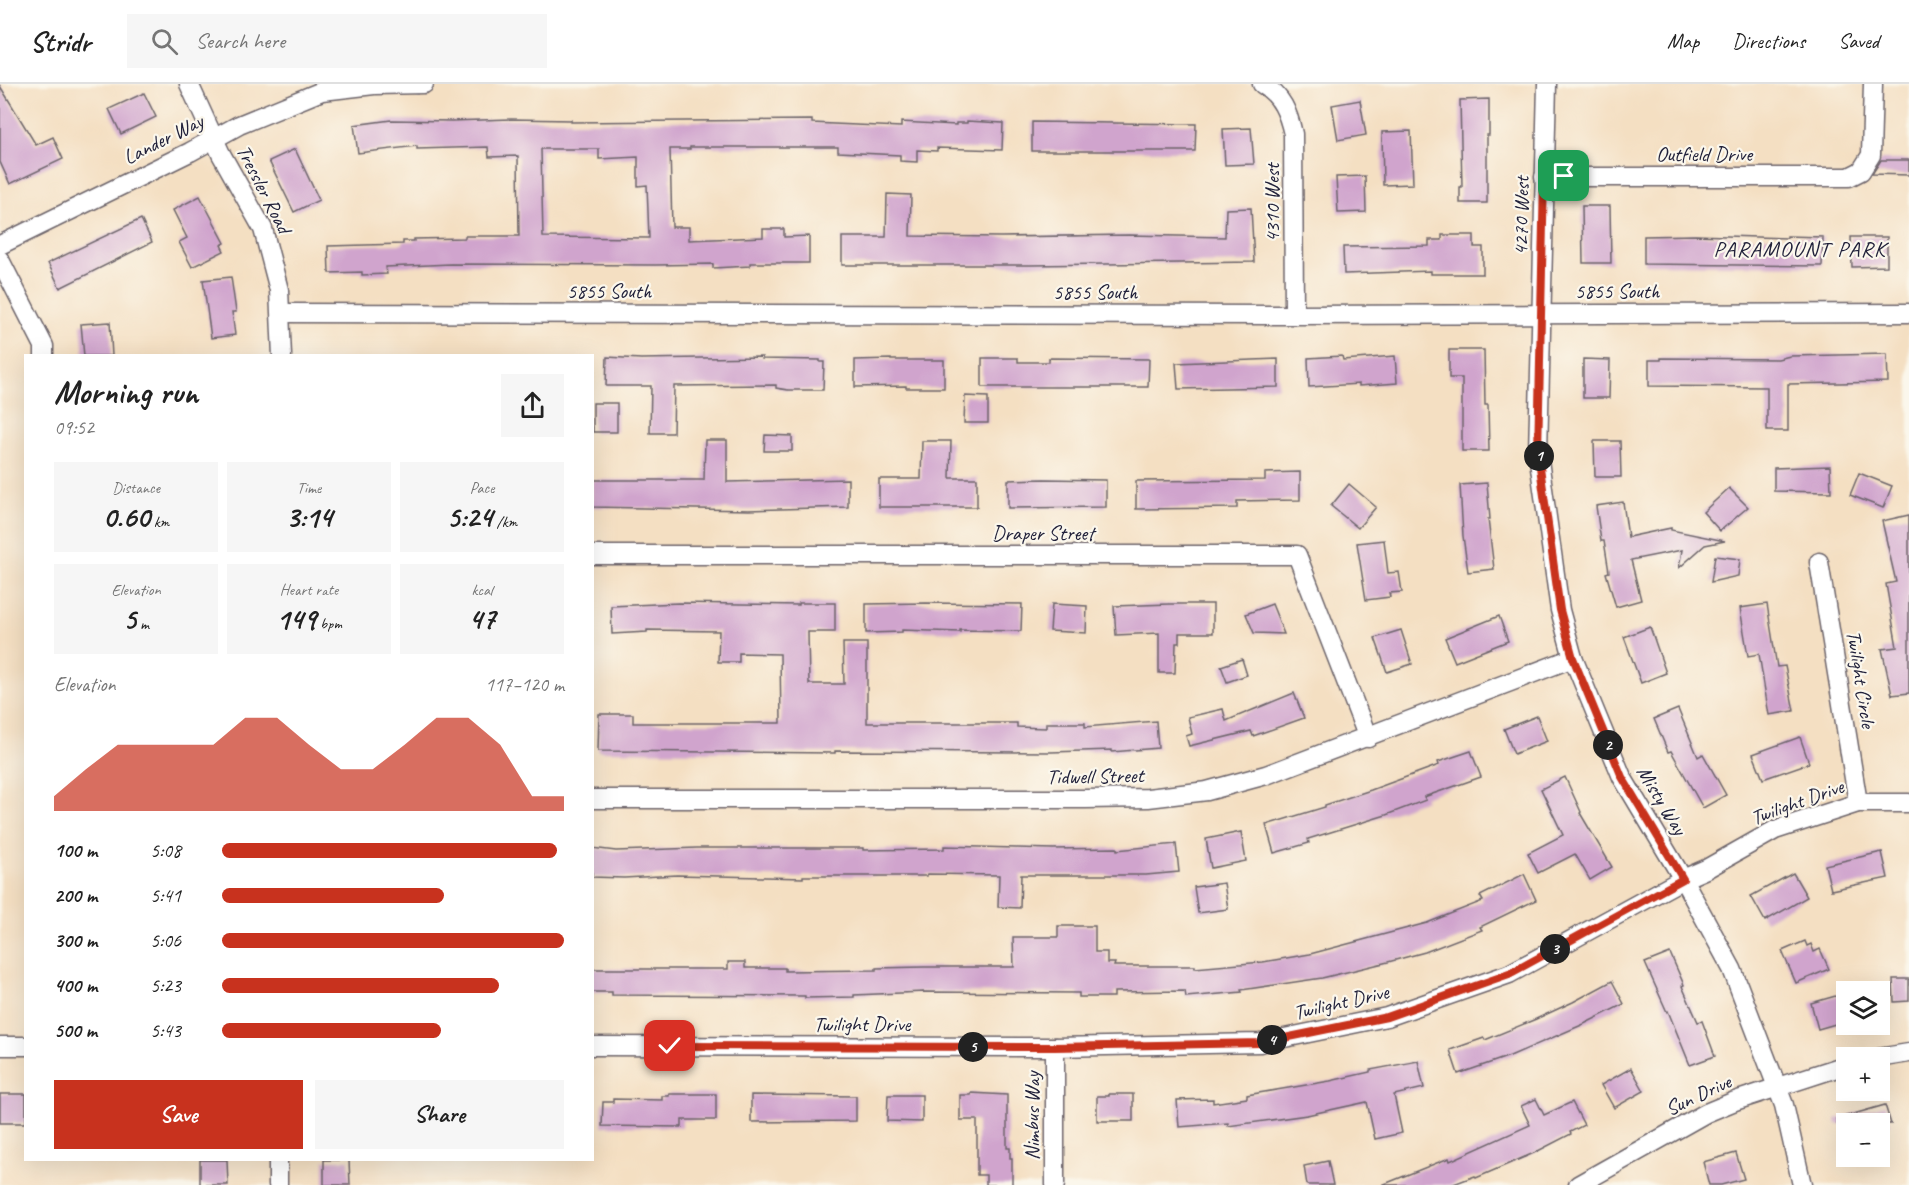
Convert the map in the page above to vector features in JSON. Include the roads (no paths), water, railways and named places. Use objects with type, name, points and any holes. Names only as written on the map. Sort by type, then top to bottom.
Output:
[{"type":"street","name":"Tressler Road","points":[[189,84],[214,139],[263,229],[275,270],[282,313],[282,354]]},
{"type":"street","name":"Lander Way","points":[[0,245],[239,125],[321,91],[374,85],[424,84]]},
{"type":"street","name":"4270 West","points":[[1542,313],[1546,84]]},
{"type":"street","name":"Outfield Drive","points":[[1544,177],[1849,177],[1861,171],[1871,155],[1873,84]]},
{"type":"street","name":"4310 West","points":[[1269,89],[1285,106],[1293,134],[1294,315]]},
{"type":"street","points":[[0,260],[44,346],[44,354]]},
{"type":"street","name":"5855 South","points":[[282,313],[1294,315],[1909,313]]},
{"type":"street","name":"Misty Way","points":[[1542,313],[1538,453],[1560,610],[1573,658],[1622,777],[1683,879],[1732,969],[1784,1105],[1802,1185]]},
{"type":"street","name":"Draper Street","points":[[594,555],[1298,555],[1368,738]]},
{"type":"street","name":"Twilight Circle","points":[[1819,562],[1858,803]]},
{"type":"street","name":"Tidwell Street","points":[[594,799],[1148,798],[1207,791],[1266,776],[1573,658]]},
{"type":"street","name":"Twilight Drive","points":[[594,1046],[1055,1047],[1260,1043],[1387,1017],[1509,974],[1775,830],[1858,803],[1909,803]]},
{"type":"street","points":[[0,1046],[24,1046]]},
{"type":"street","name":"Nimbus Way","points":[[1055,1047],[1055,1185]]},
{"type":"street","points":[[1890,1056],[1909,1053]]},
{"type":"street","name":"Sun Drive","points":[[1578,1185],[1706,1113],[1735,1101],[1836,1068]]},
{"type":"street","points":[[278,1161],[278,1185]]},
{"type":"district","name":"PARAMOUNT PARK","points":[[1800,249]]}]
